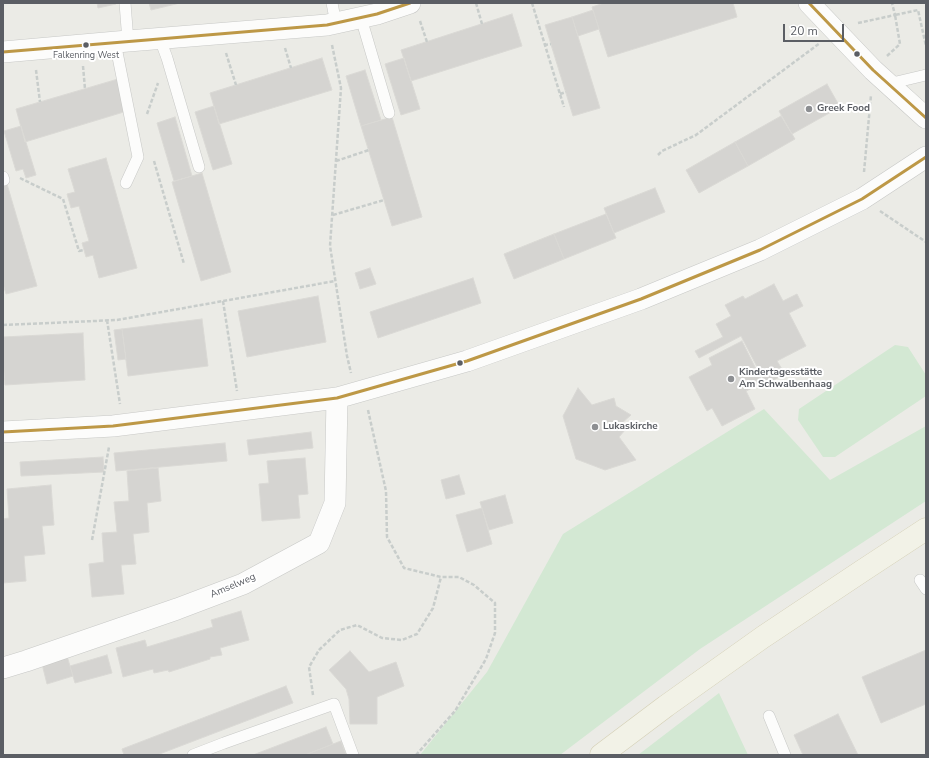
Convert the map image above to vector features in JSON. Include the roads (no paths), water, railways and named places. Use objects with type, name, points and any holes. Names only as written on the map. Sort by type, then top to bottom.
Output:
[{"type":"main road","points":[[601,755],[666,706],[756,642],[862,570],[926,529]]},
{"type":"street","points":[[3,52],[121,41],[332,25],[376,14],[410,3]]},
{"type":"street","points":[[809,3],[845,28],[880,77],[926,118]]},
{"type":"street","points":[[3,432],[118,426],[337,398],[467,361],[641,299],[760,250],[862,199],[926,157]]},
{"type":"street","name":"Amselweg","points":[[3,668],[177,609],[243,584],[318,543],[335,503],[337,398]]},
{"type":"lane","points":[[125,3],[121,41],[138,157],[126,183]]},
{"type":"lane","points":[[332,3],[332,25]]},
{"type":"lane","points":[[361,18],[390,112]]},
{"type":"lane","points":[[160,39],[199,167]]},
{"type":"lane","points":[[880,77],[926,75]]},
{"type":"lane","points":[[193,755],[334,704],[353,755]]},
{"type":"lane","points":[[769,716],[785,755]]},
{"type":"place","name":"Falkenring West","points":[[86,45]]},
{"type":"place","name":"Greek Food","points":[[809,109]]},
{"type":"place","name":"Kindertagesstätte Am Schwalbenhaag","points":[[731,379]]},
{"type":"place","name":"Lukaskirche","points":[[595,427]]}]
